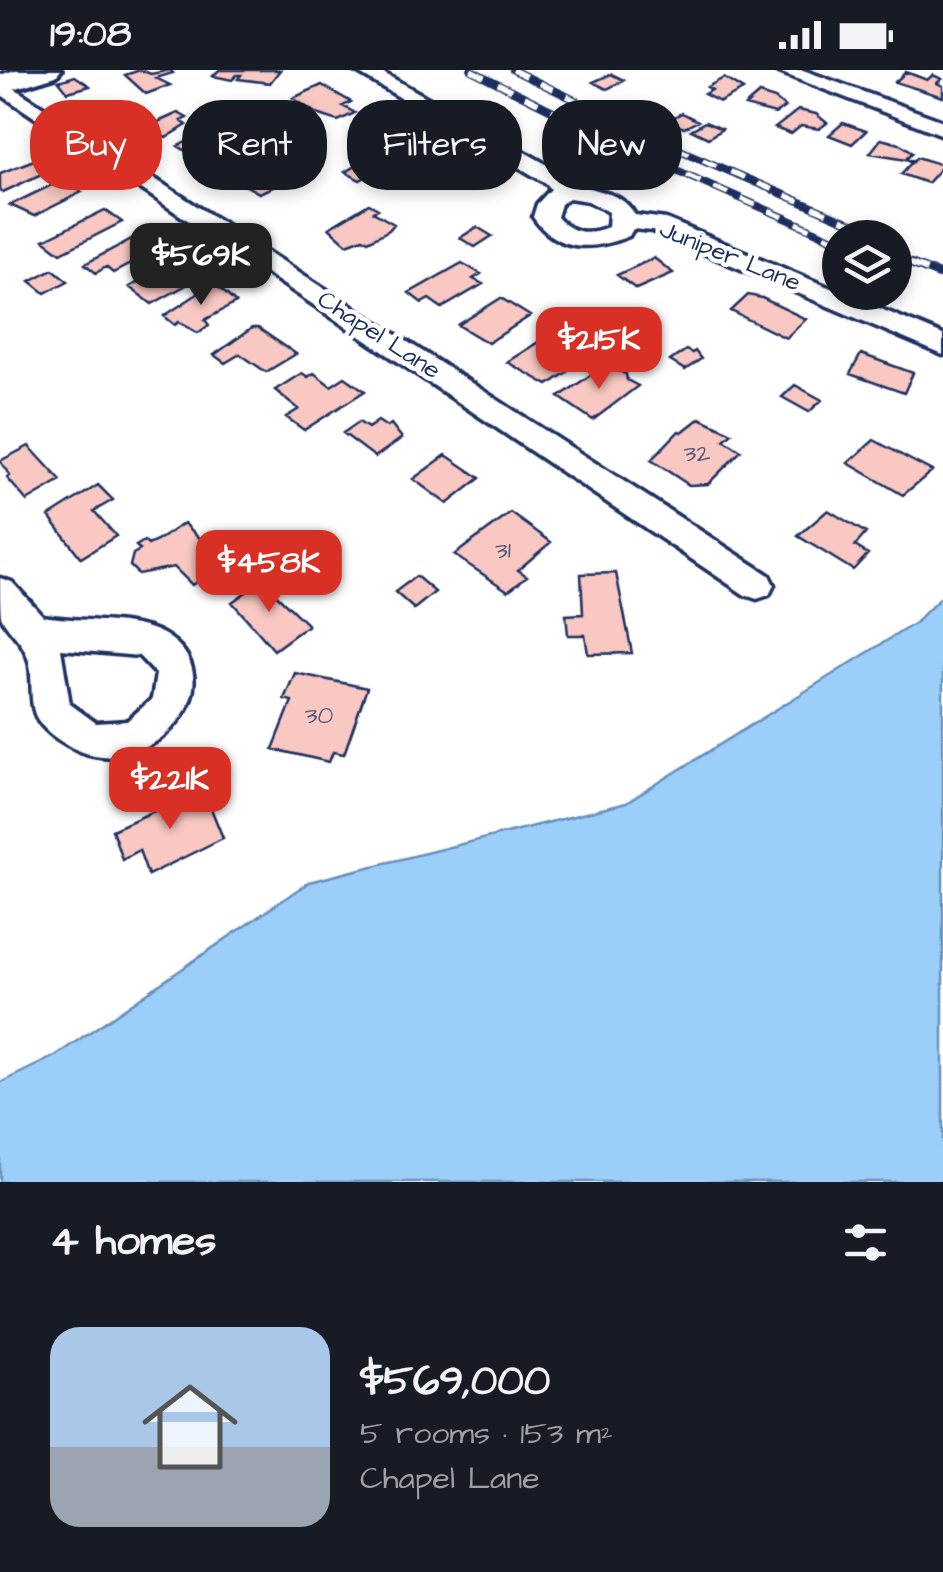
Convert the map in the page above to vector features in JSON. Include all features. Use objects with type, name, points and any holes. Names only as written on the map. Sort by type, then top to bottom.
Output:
[{"type":"street","points":[[0,84],[46,70]]},
{"type":"street","name":"Juniper Lane","points":[[364,70],[542,171]]},
{"type":"street","points":[[784,70],[943,128]]},
{"type":"street","name":"Chapel Lane","points":[[0,84],[757,585]]},
{"type":"street","name":"Juniper Lane","points":[[565,190],[616,204],[624,221],[620,231],[606,237],[567,238],[552,229],[545,217],[554,196],[565,190]]},
{"type":"street","name":"Juniper Lane","points":[[624,221],[658,224],[943,346]]},
{"type":"street","points":[[0,592],[37,630]]},
{"type":"water","points":[[943,595],[943,1182],[0,1182],[0,1083],[55,1056],[309,882],[626,803],[915,623]]},
{"type":"building","points":[[140,70],[151,74],[170,70],[173,73],[156,78],[170,85],[146,94],[125,75]]},
{"type":"building","points":[[219,70],[280,70],[270,83],[238,79],[241,75],[232,80],[213,76]]},
{"type":"building","points":[[906,72],[927,80],[933,75],[942,79],[937,83],[943,86],[943,97],[895,82]]},
{"type":"building","points":[[611,74],[624,80],[607,89],[593,82]]},
{"type":"building","points":[[75,76],[90,86],[68,92],[59,81]]},
{"type":"building","points":[[724,78],[743,90],[720,102],[704,94],[712,90],[707,87]]},
{"type":"building","points":[[322,85],[348,100],[343,106],[347,117],[338,121],[327,117],[327,100],[293,98]]},
{"type":"building","points":[[759,94],[785,107],[775,114],[745,106]]},
{"type":"building","points":[[798,110],[816,114],[827,123],[819,129],[801,126],[791,134],[775,128]]},
{"type":"building","points":[[178,113],[182,115],[182,128],[166,138],[162,136],[162,120]]},
{"type":"building","points":[[682,113],[698,121],[684,128]]},
{"type":"building","points":[[705,122],[722,129],[708,138],[691,130]]},
{"type":"building","points":[[843,123],[866,131],[852,144],[829,135]]},
{"type":"building","points":[[881,139],[913,152],[907,158],[914,161],[917,157],[943,165],[927,183],[901,174],[912,162],[870,153]]},
{"type":"building","points":[[30,162],[30,179],[3,192],[0,173]]},
{"type":"building","points":[[41,190],[82,192],[34,216],[10,205]]},
{"type":"building","points":[[369,204],[378,209],[373,212],[394,224],[389,230],[368,241],[363,238],[347,244],[329,228]]},
{"type":"building","points":[[105,210],[122,222],[61,253],[44,240]]},
{"type":"building","points":[[477,227],[492,236],[475,247],[460,238]]},
{"type":"building","points":[[139,235],[159,249],[113,273],[106,267],[96,273],[85,264]]},
{"type":"building","points":[[654,258],[673,273],[636,289],[617,275]]},
{"type":"building","points":[[178,261],[201,277],[152,304],[129,287]]},
{"type":"building","points":[[462,263],[481,274],[473,279],[483,284],[442,308],[429,299],[422,303],[409,293]]},
{"type":"building","points":[[53,269],[68,281],[45,293],[30,281]]},
{"type":"building","points":[[214,283],[236,303],[205,320],[209,325],[198,333],[179,322],[175,325],[164,316]]},
{"type":"building","points":[[748,295],[806,319],[786,338],[731,311]]},
{"type":"building","points":[[501,298],[530,316],[488,343],[458,325]]},
{"type":"building","points":[[252,328],[258,328],[296,354],[266,372],[240,354],[225,363],[214,355]]},
{"type":"building","points":[[554,332],[581,350],[558,366],[567,372],[548,385],[507,362]]},
{"type":"building","points":[[686,350],[695,351],[701,359],[685,370],[670,361]]},
{"type":"building","points":[[861,354],[913,373],[904,393],[850,374]]},
{"type":"building","points":[[605,365],[626,374],[627,380],[638,386],[593,420],[559,397]]},
{"type":"building","points":[[302,373],[308,377],[314,373],[331,386],[345,377],[365,391],[304,430],[286,417],[299,409],[275,390]]},
{"type":"building","points":[[795,385],[822,400],[809,412],[782,397]]},
{"type":"building","points":[[700,418],[732,433],[724,440],[741,451],[708,484],[689,485],[651,460],[679,431]]},
{"type":"building","points":[[378,421],[387,427],[391,424],[402,438],[375,457],[343,433],[359,422],[368,428]]},
{"type":"building","points":[[874,440],[932,471],[903,495],[848,463]]},
{"type":"building","points":[[29,446],[61,481],[27,501],[7,478],[10,476],[0,461]]},
{"type":"building","points":[[446,455],[480,478],[447,504],[413,479]]},
{"type":"building","points":[[98,485],[113,500],[94,511],[116,536],[81,558],[49,516]]},
{"type":"building","points":[[828,510],[866,533],[855,546],[868,554],[853,570],[798,536]]},
{"type":"building","points":[[511,513],[551,542],[518,570],[527,576],[508,591],[454,555]]},
{"type":"building","points":[[184,523],[226,563],[192,585],[174,567],[138,574],[130,566],[133,554],[140,550],[136,546],[144,541],[148,545],[157,541]]},
{"type":"building","points":[[616,573],[632,653],[588,654],[585,635],[568,635],[566,615],[583,614],[581,574]]},
{"type":"building","points":[[416,576],[435,592],[414,609],[395,592]]},
{"type":"building","points":[[262,581],[308,625],[274,650],[232,602]]},
{"type":"building","points":[[295,673],[367,688],[344,754],[333,752],[329,762],[273,749],[292,701],[284,699]]},
{"type":"building","points":[[203,789],[223,838],[148,875],[139,850],[122,859],[112,830]]},
{"type":"railway","points":[[471,70],[644,156],[822,234]]},
{"type":"railway","points":[[513,70],[666,144],[843,220]]},
{"type":"railway","points":[[912,263],[916,265]]},
{"type":"railway","points":[[912,264],[943,276]]}]
